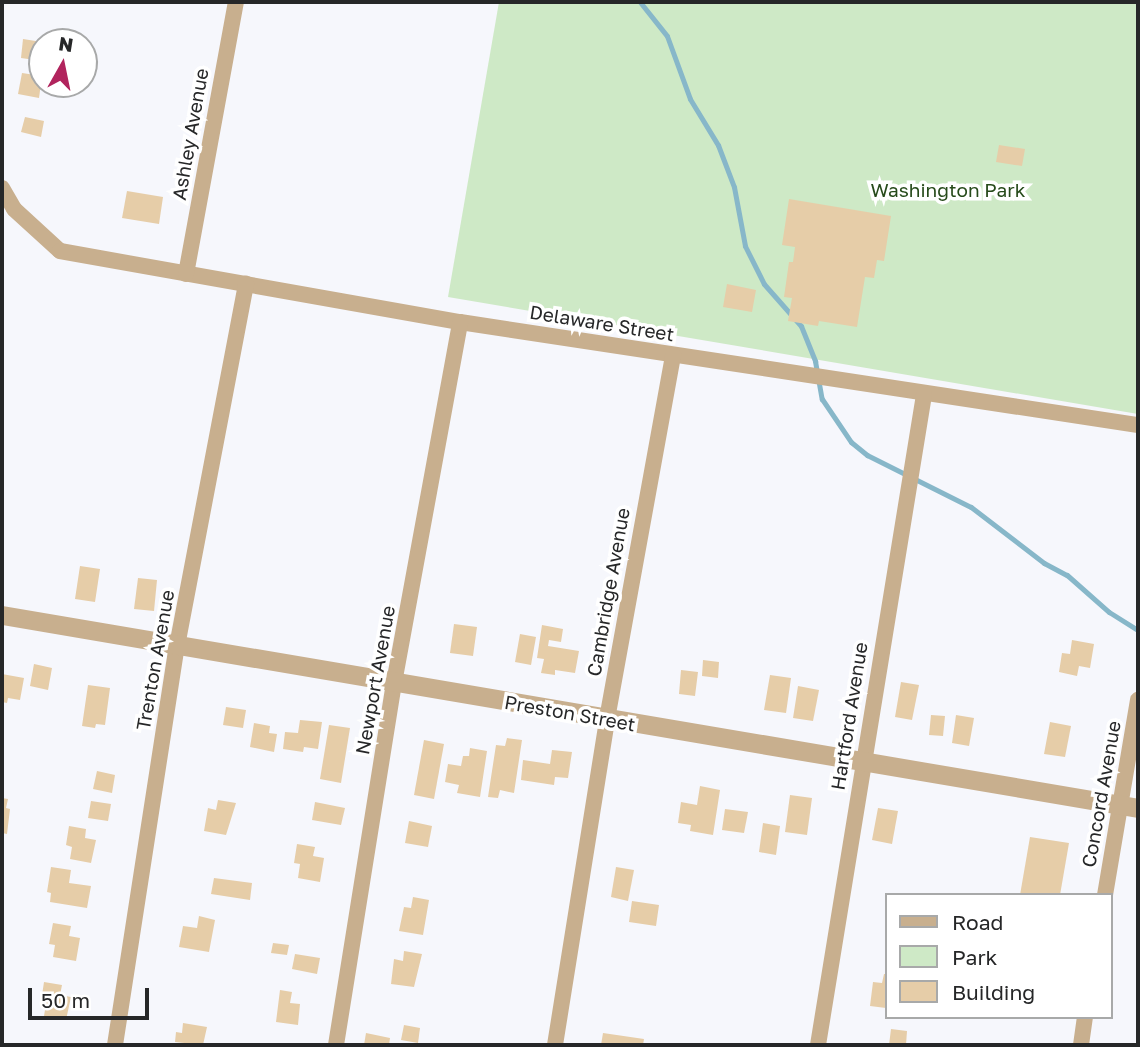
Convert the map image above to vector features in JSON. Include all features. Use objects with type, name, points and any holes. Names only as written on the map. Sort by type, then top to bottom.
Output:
[{"type":"street","name":"Ashley Avenue","points":[[186,274],[236,2]]},
{"type":"street","name":"Delaware Street","points":[[2,188],[14,209],[60,251],[460,322],[1138,425]]},
{"type":"street","name":"Trenton Avenue","points":[[115,1045],[177,646],[246,283]]},
{"type":"street","name":"Newport Avenue","points":[[336,1045],[394,683],[460,322]]},
{"type":"street","name":"Cambridge Avenue","points":[[555,1045],[607,719],[673,355]]},
{"type":"street","name":"Hartford Avenue","points":[[818,1045],[924,394]]},
{"type":"street","name":"Preston Street","points":[[2,615],[1129,807]]},
{"type":"street","name":"Concord Avenue","points":[[1106,893],[1129,807],[1138,700]]},
{"type":"street","points":[[1081,1045],[1085,1019]]},
{"type":"green space","name":"Washington Park","points":[[499,2],[1138,2],[1138,414],[448,297]]},
{"type":"building","points":[[23,39],[28,40],[28,59],[21,58]]},
{"type":"building","points":[[22,73],[28,74],[28,96],[18,94]]},
{"type":"building","points":[[25,117],[44,121],[41,137],[21,132]]},
{"type":"building","points":[[999,145],[1025,149],[1022,166],[996,162]]},
{"type":"building","points":[[127,191],[163,197],[159,224],[122,218]]},
{"type":"building","points":[[789,199],[891,216],[884,261],[877,260],[874,278],[865,277],[857,327],[819,321],[818,326],[788,321],[792,298],[784,297],[789,262],[793,262],[795,247],[782,245]]},
{"type":"building","points":[[727,284],[756,290],[752,312],[723,307]]},
{"type":"building","points":[[80,566],[100,569],[95,602],[75,599]]},
{"type":"building","points":[[138,578],[157,580],[154,611],[134,609]]},
{"type":"building","points":[[454,624],[477,627],[473,656],[450,653]]},
{"type":"building","points":[[542,625],[563,629],[561,642],[549,640],[548,646],[579,651],[575,673],[555,670],[555,675],[541,673],[544,659],[537,658]]},
{"type":"building","points":[[520,634],[536,637],[531,665],[515,662]]},
{"type":"building","points":[[1072,640],[1094,644],[1090,668],[1079,666],[1077,676],[1059,672],[1062,653],[1070,654]]},
{"type":"building","points":[[703,660],[719,662],[718,678],[702,676]]},
{"type":"building","points":[[34,664],[52,668],[48,690],[30,686]]},
{"type":"building","points":[[681,670],[698,672],[695,696],[679,694]]},
{"type":"building","points":[[2,674],[24,678],[20,700],[8,698],[7,703],[2,702]]},
{"type":"building","points":[[770,675],[791,678],[786,713],[764,710]]},
{"type":"building","points":[[901,682],[919,685],[912,720],[895,717]]},
{"type":"building","points":[[88,685],[110,688],[105,725],[96,724],[95,728],[82,726]]},
{"type":"building","points":[[798,686],[819,690],[813,721],[793,718]]},
{"type":"building","points":[[226,707],[246,710],[243,728],[223,725]]},
{"type":"building","points":[[931,715],[945,716],[943,736],[929,735]]},
{"type":"building","points":[[956,715],[974,718],[969,746],[952,743]]},
{"type":"building","points":[[300,720],[322,722],[318,749],[304,747],[303,752],[283,749],[285,732],[298,733]]},
{"type":"building","points":[[1050,722],[1071,726],[1065,757],[1044,754]]},
{"type":"building","points":[[254,723],[270,726],[269,733],[277,734],[274,752],[250,747]]},
{"type":"building","points":[[329,725],[350,728],[341,783],[320,779]]},
{"type":"building","points":[[507,738],[522,740],[514,793],[500,790],[498,798],[488,797],[496,745],[505,746]]},
{"type":"building","points":[[424,740],[444,744],[434,799],[414,795]]},
{"type":"building","points":[[470,748],[487,751],[480,797],[457,793],[459,785],[445,782],[448,764],[461,766],[463,756],[469,756]]},
{"type":"building","points":[[552,750],[572,752],[568,778],[555,777],[554,785],[521,780],[523,760],[550,764]]},
{"type":"building","points":[[97,771],[115,775],[112,793],[93,789]]},
{"type":"building","points":[[700,786],[720,790],[713,835],[690,831],[691,825],[678,823],[681,802],[697,805]]},
{"type":"building","points":[[790,795],[812,798],[807,835],[785,832]]},
{"type":"building","points":[[2,798],[8,799],[6,808],[10,809],[7,834],[2,833]]},
{"type":"building","points":[[218,800],[236,803],[226,835],[204,831],[208,808],[216,810]]},
{"type":"building","points":[[91,801],[111,804],[108,821],[88,818]]},
{"type":"building","points":[[315,802],[345,808],[341,825],[312,820]]},
{"type":"building","points":[[878,808],[898,811],[892,844],[872,840]]},
{"type":"building","points":[[725,809],[748,812],[744,833],[722,830]]},
{"type":"building","points":[[409,821],[432,826],[428,847],[405,843]]},
{"type":"building","points":[[763,823],[780,826],[776,855],[759,852]]},
{"type":"building","points":[[69,826],[86,829],[85,838],[96,840],[91,863],[70,859],[72,847],[66,845]]},
{"type":"building","points":[[1030,837],[1069,843],[1060,893],[1020,893]]},
{"type":"building","points":[[297,844],[315,847],[313,856],[324,858],[320,882],[298,878],[300,864],[294,863]]},
{"type":"building","points":[[51,867],[71,870],[69,883],[91,886],[87,908],[50,902],[51,893],[47,892]]},
{"type":"building","points":[[616,867],[634,870],[628,901],[611,897]]},
{"type":"building","points":[[214,878],[252,883],[250,900],[211,894]]},
{"type":"building","points":[[413,897],[429,900],[423,935],[399,931],[404,907],[411,908]]},
{"type":"building","points":[[632,901],[659,905],[656,926],[629,922]]},
{"type":"building","points":[[199,916],[215,920],[209,952],[179,947],[183,926],[197,928]]},
{"type":"building","points":[[53,923],[71,926],[69,936],[80,938],[76,961],[53,957],[55,945],[49,944]]},
{"type":"building","points":[[273,943],[289,945],[287,955],[271,953]]},
{"type":"building","points":[[404,951],[422,954],[414,987],[391,984],[394,959],[403,961]]},
{"type":"building","points":[[295,954],[320,958],[317,974],[292,969]]},
{"type":"building","points":[[884,974],[884,1008],[870,1006],[873,982],[882,983]]},
{"type":"building","points":[[44,982],[62,985],[60,995],[71,997],[66,1020],[44,1016],[46,1004],[41,1002]]},
{"type":"building","points":[[280,990],[292,992],[290,1003],[300,1004],[298,1025],[276,1022]]},
{"type":"building","points":[[183,1023],[207,1027],[203,1045],[175,1042],[176,1032],[182,1033]]},
{"type":"building","points":[[404,1025],[420,1028],[418,1043],[401,1040]]},
{"type":"building","points":[[891,1029],[907,1031],[906,1045],[889,1045]]},
{"type":"building","points":[[366,1033],[390,1038],[389,1045],[364,1045]]},
{"type":"building","points":[[603,1033],[644,1039],[643,1045],[601,1045]]},
{"type":"waterway","points":[[640,2],[667,36],[690,99],[718,145],[734,187],[745,246],[764,284],[801,326],[815,361],[822,399],[851,442],[867,455],[971,507],[1044,563],[1067,575],[1109,612],[1138,630]]}]
